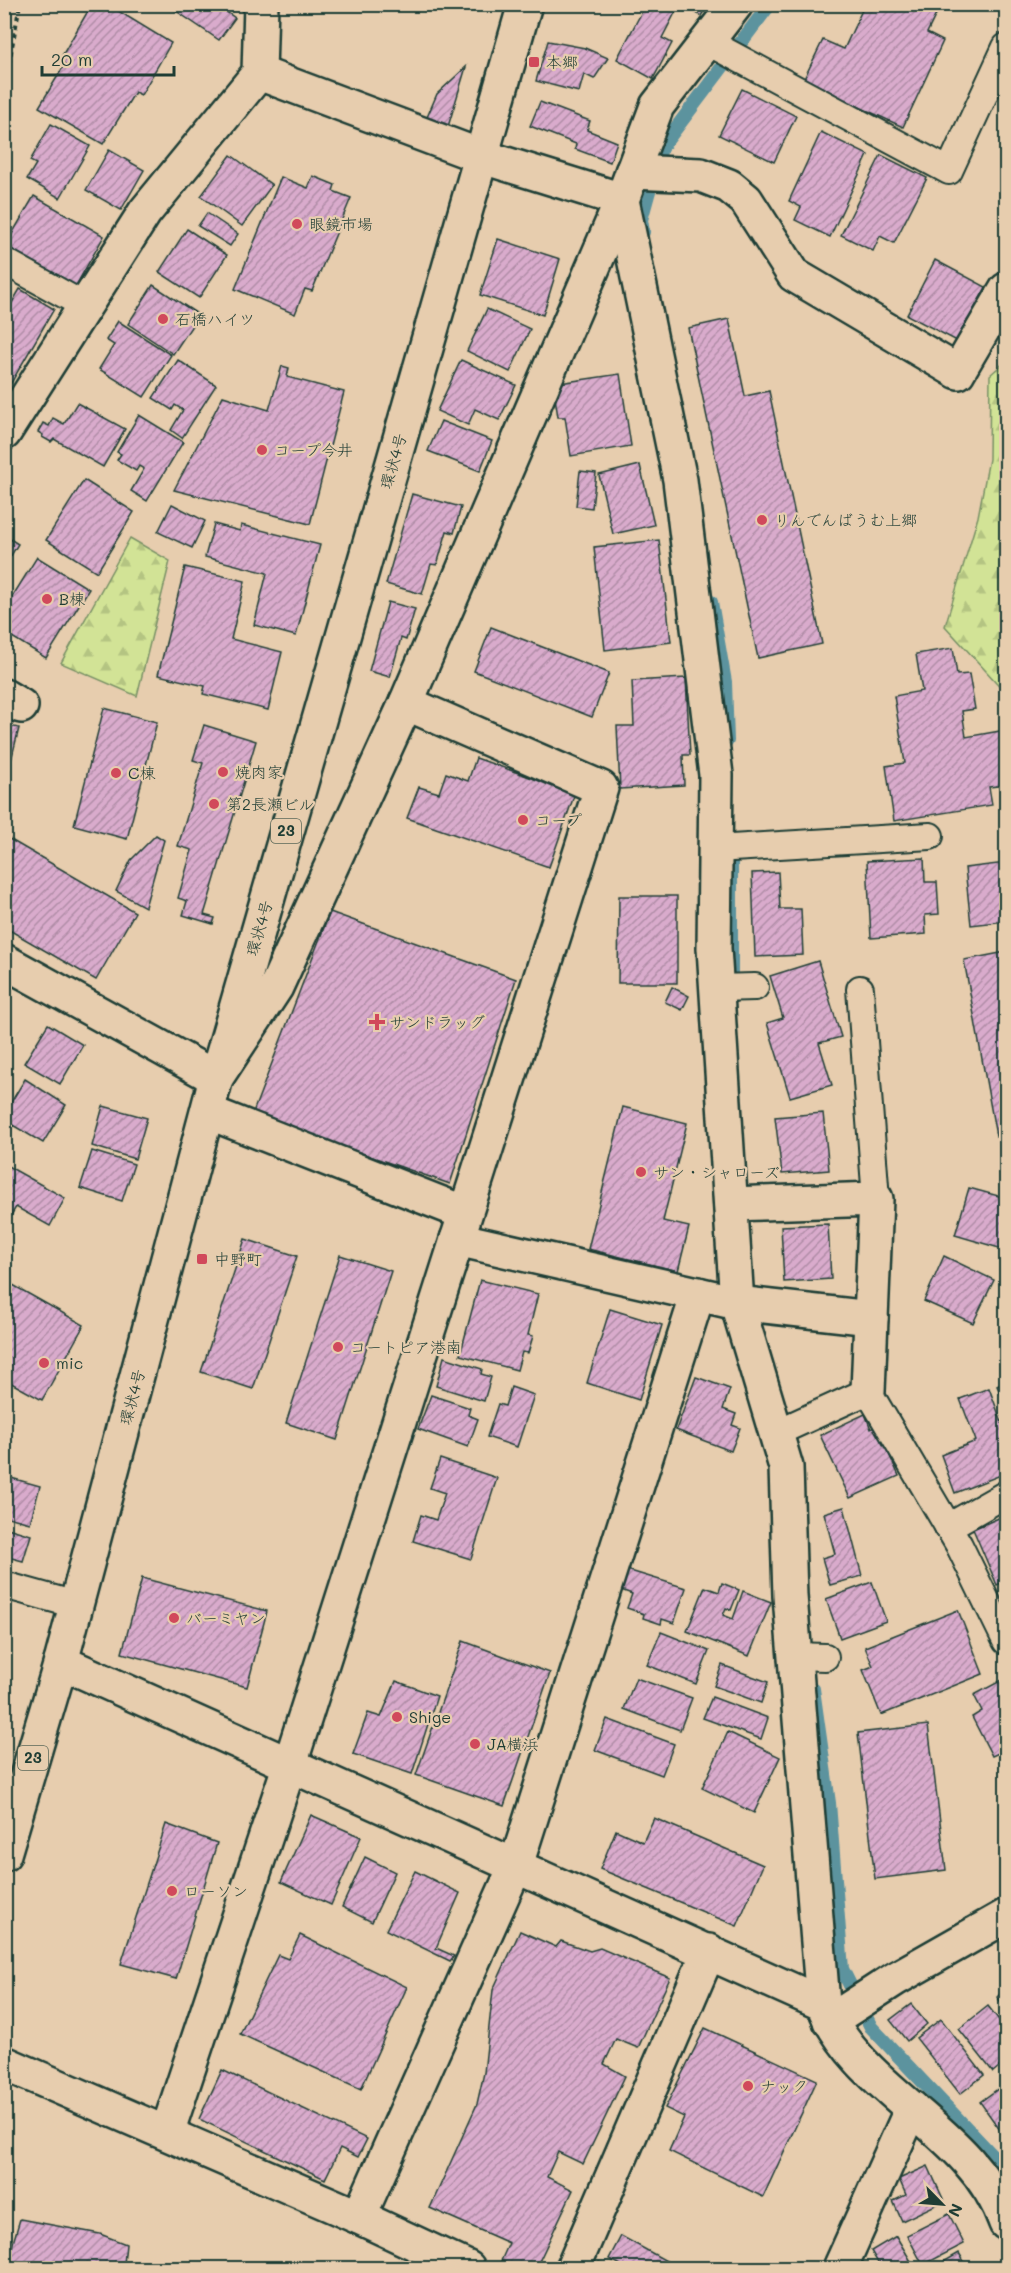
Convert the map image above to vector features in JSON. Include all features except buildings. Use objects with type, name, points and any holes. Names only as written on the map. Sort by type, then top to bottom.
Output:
[{"type":"street","points":[[4,432],[145,212],[259,74],[261,4]]},
{"type":"street","name":"環状4号","points":[[4,1854],[61,1662],[216,1078],[525,4]]},
{"type":"street","points":[[4,962],[216,1078],[276,987],[406,703],[632,181],[657,106],[736,4]]},
{"type":"street","points":[[259,74],[480,156],[632,181],[701,175],[729,186],[746,200],[794,275],[958,372],[1006,290]]},
{"type":"street","points":[[632,181],[680,480],[716,775],[717,849],[714,948],[741,1304],[786,1467],[790,1596],[806,1656],[835,2010],[854,2054],[951,2143],[981,2175],[1006,2223]]},
{"type":"street","points":[[167,2133],[290,1764],[601,788],[406,703]]},
{"type":"street","points":[[208,1112],[461,1226],[698,1294],[741,1304],[871,1318]]},
{"type":"street","points":[[733,1204],[876,1199],[868,1390]]},
{"type":"street","points":[[359,2217],[516,1865],[698,1294]]},
{"type":"street","points":[[61,1662],[709,1951],[835,2010]]},
{"type":"street","points":[[835,2010],[1006,1916]]},
{"type":"street","points":[[573,2268],[709,1951]]},
{"type":"street","points":[[4,2063],[359,2217],[468,2268]]},
{"type":"street","points":[[840,2268],[912,2108]]},
{"type":"lane","points":[[708,42],[949,171],[1006,47]]},
{"type":"lane","points":[[4,261],[85,306]]},
{"type":"lane","points":[[717,849],[930,836]]},
{"type":"lane","points":[[718,988],[755,987]]},
{"type":"lane","points":[[860,989],[876,1199]]},
{"type":"lane","points":[[777,1433],[868,1390],[948,1527],[1006,1641]]},
{"type":"lane","points":[[948,1527],[1006,1494]]},
{"type":"lane","points":[[4,1585],[76,1605]]},
{"type":"path","points":[[4,90],[20,4]]},
{"type":"green space","points":[[1006,361],[1006,693],[945,626],[978,517],[989,459],[990,375]]},
{"type":"green space","points":[[130,538],[170,561],[137,696],[61,663]]},
{"type":"waterway","points":[[643,232],[641,220],[661,148],[770,4]]},
{"type":"waterway","points":[[711,602],[725,682],[727,741]]},
{"type":"waterway","points":[[731,844],[731,972]]},
{"type":"waterway","points":[[813,1689],[829,1803],[842,1969],[871,2027],[1006,2170]]},
{"type":"place","name":"本郷","points":[[534,62]]},
{"type":"place","name":"眼鏡市場","points":[[297,224]]},
{"type":"place","name":"石橋ハイツ","points":[[163,319]]},
{"type":"place","name":"コープ今井","points":[[262,450]]},
{"type":"place","name":"りんでんばうむ上郷","points":[[762,520]]},
{"type":"place","name":"B棟","points":[[47,599]]},
{"type":"place","name":"焼肉家","points":[[223,772]]},
{"type":"place","name":"C棟","points":[[116,773]]},
{"type":"place","name":"第2長瀬ビル","points":[[214,804]]},
{"type":"place","name":"コープ","points":[[523,820]]},
{"type":"place","name":"サンドラッグ","points":[[377,1022]]},
{"type":"place","name":"サン・シャローズ","points":[[641,1172]]},
{"type":"place","name":"中野町","points":[[202,1259]]},
{"type":"place","name":"コートピア港南","points":[[338,1347]]},
{"type":"place","name":"mic","points":[[44,1363]]},
{"type":"place","name":"バーミヤン","points":[[174,1618]]},
{"type":"place","name":"Shige","points":[[397,1717]]},
{"type":"place","name":"JA横浜","points":[[475,1744]]},
{"type":"place","name":"ローソン","points":[[172,1891]]},
{"type":"place","name":"ナック","points":[[748,2086]]}]
